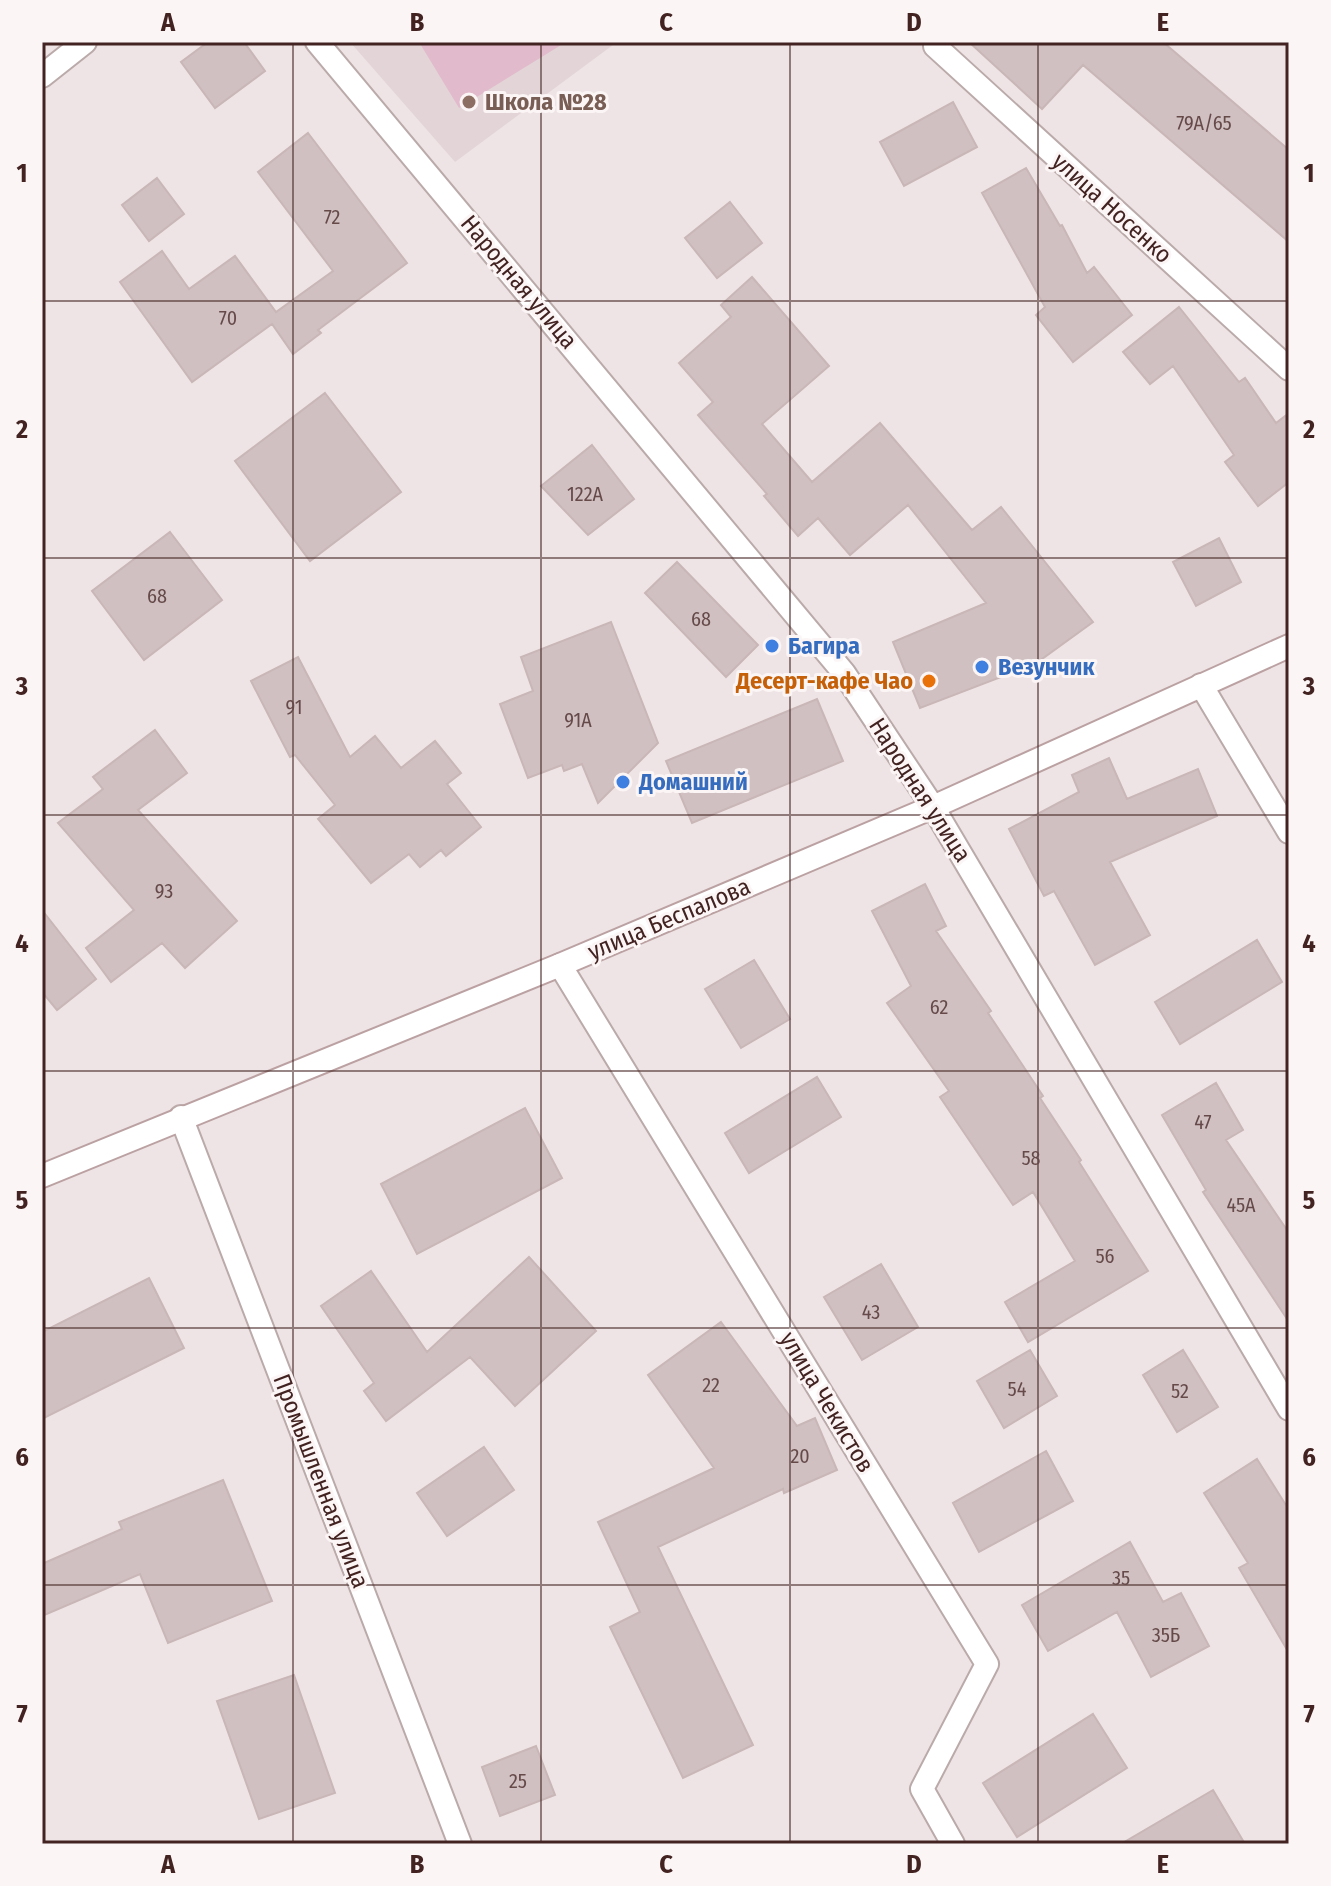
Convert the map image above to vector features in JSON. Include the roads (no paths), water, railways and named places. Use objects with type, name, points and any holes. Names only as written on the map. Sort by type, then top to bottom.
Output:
[{"type":"street","points":[[42,76],[85,42]]},
{"type":"street","name":"Народная улица","points":[[317,42],[844,673],[933,807],[1289,1409]]},
{"type":"street","name":"улица Носенко","points":[[935,46],[1289,369]]},
{"type":"street","name":"улица Беспалова","points":[[42,1176],[560,965],[933,807],[1289,646]]},
{"type":"street","points":[[1201,685],[1289,832]]},
{"type":"street","name":"улица Чекистов","points":[[560,965],[987,1664],[922,1789],[953,1844]]},
{"type":"street","name":"Промышленная улица","points":[[181,1117],[460,1844]]},
{"type":"place","name":"Школа №28","points":[[469,102]]},
{"type":"place","name":"Багира","points":[[772,646]]},
{"type":"place","name":"Везунчик","points":[[982,667]]},
{"type":"place","name":"Десерт-кафе Чао","points":[[929,681]]},
{"type":"place","name":"Домашний","points":[[623,782]]}]
